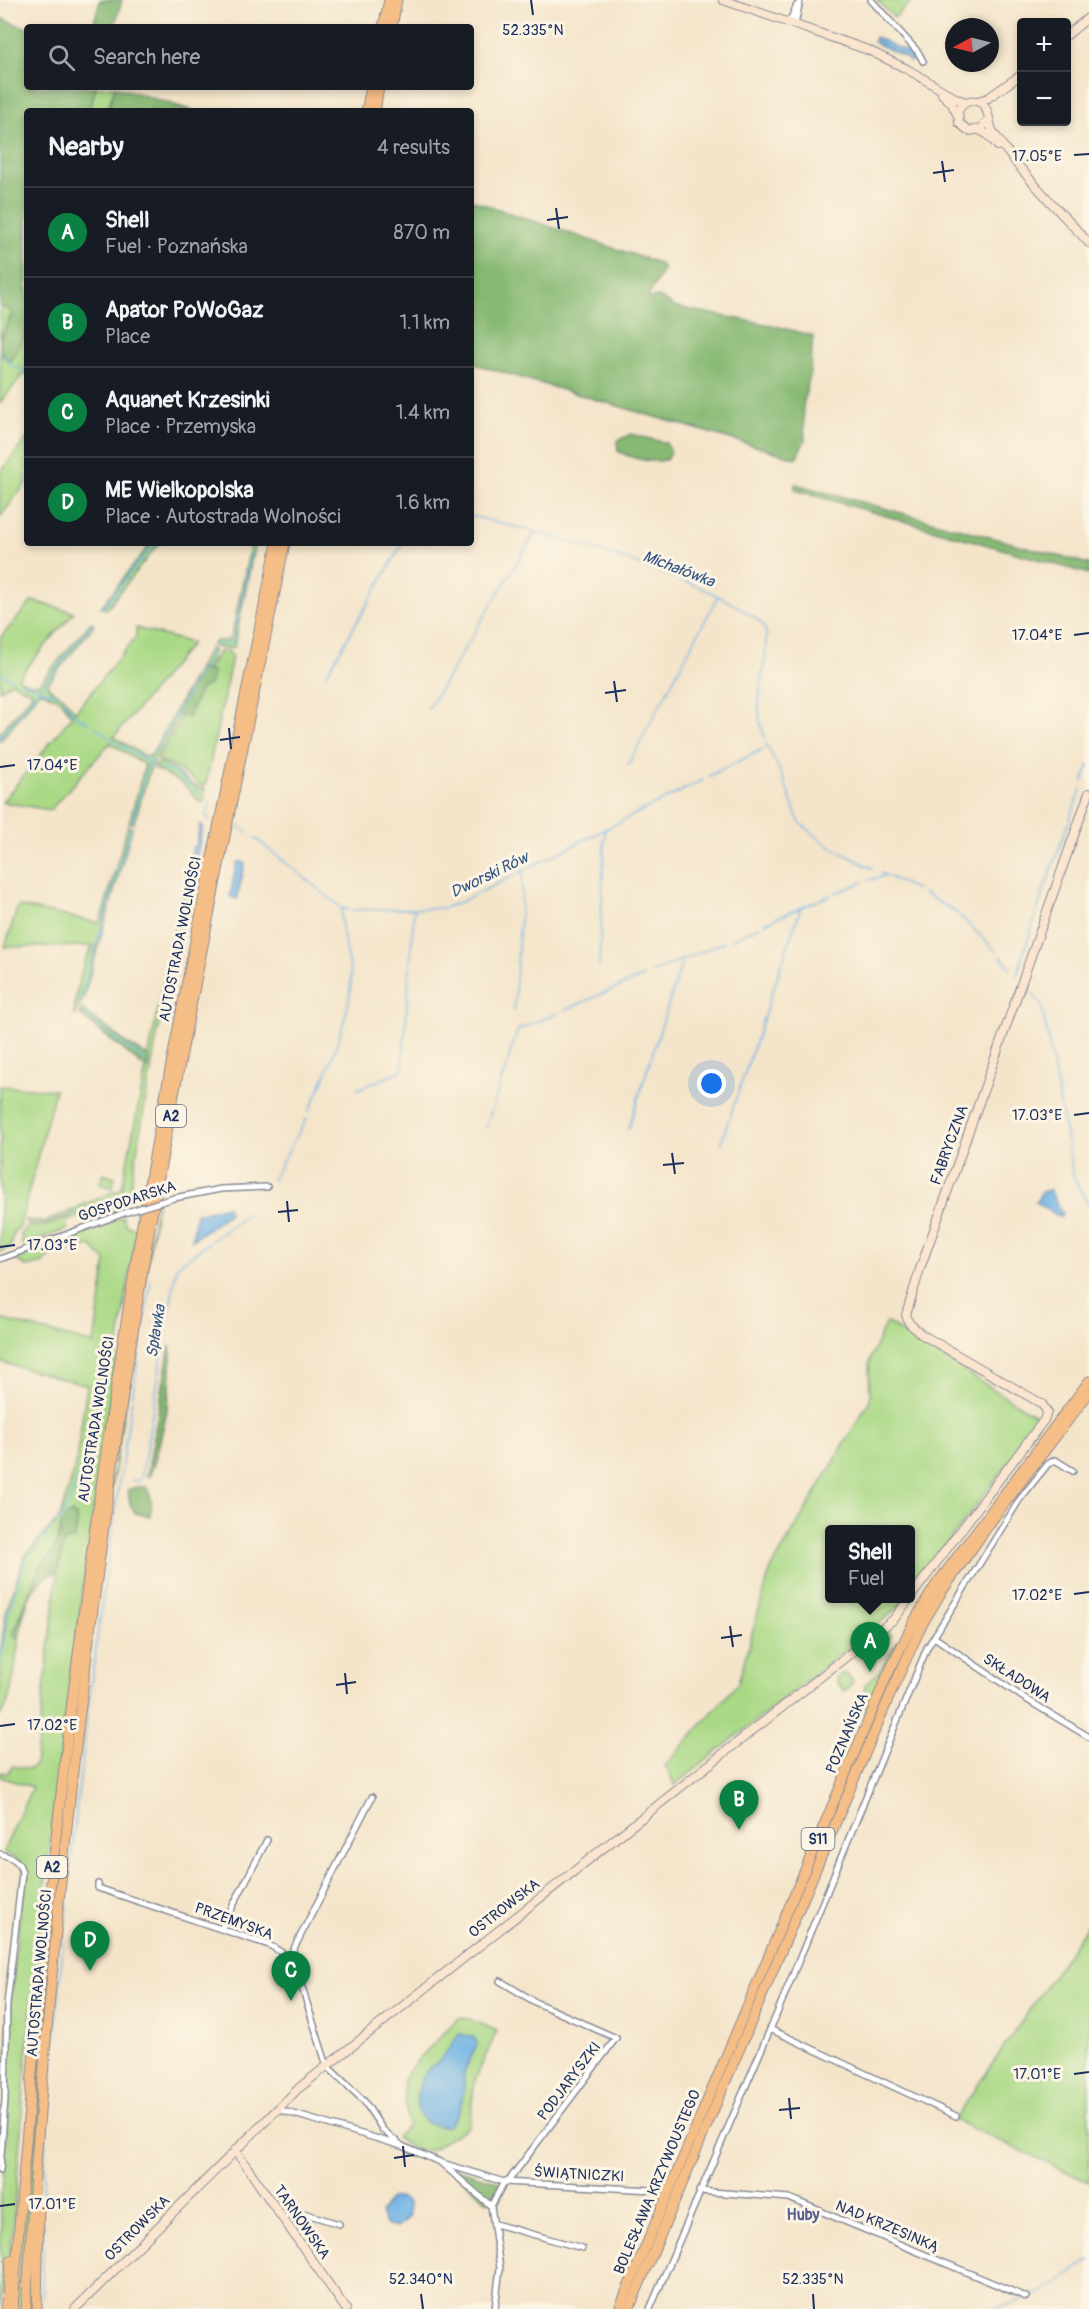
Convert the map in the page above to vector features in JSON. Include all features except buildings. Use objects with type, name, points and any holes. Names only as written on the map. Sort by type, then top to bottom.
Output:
[{"type":"highway","points":[[384,24],[389,0]]},
{"type":"highway","points":[[393,24],[398,0]]},
{"type":"highway","points":[[367,108],[370,90]]},
{"type":"highway","points":[[376,108],[379,90]]},
{"type":"highway","name":"AUTOSTRADA WOLNOŚCI","points":[[13,2309],[44,1934],[82,1628],[112,1413],[174,1047],[276,546]]},
{"type":"highway","name":"AUTOSTRADA WOLNOŚCI","points":[[26,2309],[38,2142],[81,1700],[130,1354],[199,965],[284,546]]},
{"type":"highway","name":"POZNAŃSKA","points":[[727,2068],[858,1745],[887,1676],[914,1621],[954,1560],[1089,1381]]},
{"type":"highway","name":"POZNAŃSKA","points":[[727,2068],[922,1625],[961,1563],[1089,1393]]},
{"type":"highway","points":[[897,1637],[914,1621]]},
{"type":"highway","points":[[858,1745],[861,1720]]},
{"type":"highway","name":"BOLESŁAWA KRZYWOUSTEGO","points":[[619,2309],[727,2068]]},
{"type":"highway","name":"BOLESŁAWA KRZYWOUSTEGO","points":[[629,2309],[727,2068]]},
{"type":"highway","points":[[37,2309],[38,2142]]},
{"type":"highway","points":[[5,2309],[20,2210]]},
{"type":"street","points":[[723,0],[875,53],[912,71],[951,102],[958,121],[964,129],[971,132],[979,130],[988,120]]},
{"type":"street","points":[[871,0],[914,47],[923,61]]},
{"type":"street","points":[[792,24],[800,1]]},
{"type":"street","points":[[1071,32],[1089,17]]},
{"type":"street","points":[[935,87],[966,102],[978,101],[988,98],[1017,78]]},
{"type":"street","points":[[987,110],[1011,83]]},
{"type":"street","points":[[978,101],[987,110],[991,129],[1007,152]]},
{"type":"street","points":[[957,114],[966,102]]},
{"type":"street","points":[[979,130],[1007,152],[1089,243]]},
{"type":"street","name":"FABRYCZNA","points":[[1033,1437],[1047,1415],[1042,1404],[918,1332],[909,1323],[906,1312],[1089,793]]},
{"type":"street","name":"GOSPODARSKA","points":[[0,1259],[127,1212],[174,1198],[221,1189],[267,1187]]},
{"type":"street","name":"OSTROWSKA","points":[[915,1592],[1033,1437]]},
{"type":"street","points":[[650,2309],[934,1637],[1020,1499],[1048,1464],[1055,1460],[1073,1471]]},
{"type":"street","name":"OSTROWSKA","points":[[75,2309],[276,2109],[327,2066],[894,1619],[906,1603]]},
{"type":"street","name":"SKŁADOWA","points":[[934,1637],[1040,1708],[1089,1737]]},
{"type":"street","points":[[327,2066],[298,1975],[289,1958],[372,1797]]},
{"type":"street","points":[[221,1929],[267,1840]]},
{"type":"street","points":[[0,1854],[15,1860],[21,1867],[22,1873],[7,2004],[5,2099],[0,2170]]},
{"type":"street","name":"PRZEMYSKA","points":[[98,1884],[98,1888],[269,1945],[289,1958]]},
{"type":"street","name":"PODJARYSZKI","points":[[500,1981],[537,2003],[616,2038],[510,2179],[504,2182]]},
{"type":"street","points":[[770,2029],[956,2116]]},
{"type":"street","name":"ŚWIĄTNICZKI","points":[[327,2066],[364,2101],[383,2130],[402,2146]]},
{"type":"street","name":"ŚWIĄTNICZKI","points":[[276,2109],[402,2146],[440,2162],[504,2182],[652,2190]]},
{"type":"street","points":[[378,2139],[383,2130]]},
{"type":"street","name":"TARNOWSKA","points":[[235,2150],[346,2309]]},
{"type":"street","name":"ŚWIĄTNICZKI","points":[[440,2162],[491,2206]]},
{"type":"street","points":[[495,2309],[500,2268],[491,2206],[504,2182]]},
{"type":"street","name":"NAD KRZESINKĄ","points":[[699,2191],[789,2198],[1026,2297]]},
{"type":"street","points":[[283,2218],[300,2212],[339,2224]]},
{"type":"street","points":[[495,2224],[582,2248]]},
{"type":"green space","points":[[100,0],[122,0],[115,24],[94,24]]},
{"type":"green space","points":[[877,0],[913,0],[894,18]]},
{"type":"green space","points":[[0,18],[24,27],[24,90],[95,90],[90,108],[24,108],[24,339],[10,361],[0,352],[0,339],[13,312],[0,306]]},
{"type":"green space","points":[[95,90],[114,90],[108,108],[90,108]]},
{"type":"green space","points":[[114,90],[127,90],[184,108],[108,108]]},
{"type":"green space","points":[[474,201],[658,263],[664,268],[649,298],[659,297],[675,307],[776,326],[813,336],[810,373],[803,406],[805,440],[796,458],[474,364]]},
{"type":"green space","points":[[0,306],[13,311],[0,339]]},
{"type":"green space","points":[[24,339],[24,374],[0,403],[0,352],[10,361]]},
{"type":"green space","points":[[631,434],[666,443],[671,453],[666,460],[647,461],[618,451],[617,441]]},
{"type":"green space","points":[[24,442],[24,486],[0,517],[0,473]]},
{"type":"green space","points":[[795,484],[1089,564],[1089,574],[795,490]]},
{"type":"green space","points":[[149,546],[157,546],[106,609],[101,607]]},
{"type":"green space","points":[[250,546],[254,546],[234,647],[226,649],[212,645],[216,641],[231,639]]},
{"type":"green space","points":[[32,601],[74,612],[18,678],[26,683],[40,683],[91,622],[94,625],[47,684],[50,689],[64,697],[75,712],[136,637],[136,628],[192,643],[114,737],[144,756],[151,756],[210,648],[213,650],[212,659],[200,676],[150,769],[134,823],[129,823],[145,765],[110,743],[50,810],[2,802],[72,716],[61,700],[40,691],[0,741],[0,733],[33,693],[12,682],[0,690],[0,638]]},
{"type":"green space","points":[[219,652],[229,652],[232,656],[206,784],[202,786],[175,767],[158,760],[199,683]]},
{"type":"green space","points":[[199,668],[213,673],[211,683],[201,689],[188,717],[174,713]]},
{"type":"green space","points":[[158,763],[171,768],[193,785],[205,789],[203,803],[182,783],[154,768]]},
{"type":"green space","points":[[128,826],[132,828],[83,999],[74,1016],[79,980],[93,946],[5,947],[18,906],[100,923]]},
{"type":"green space","points":[[178,908],[186,909],[169,996],[158,1029],[130,1191],[121,1200],[124,1208],[96,1218],[94,1211],[68,1221],[66,1225],[68,1229],[22,1245],[21,1234],[27,1226],[46,1226],[77,1214],[76,1212],[46,1224],[26,1223],[25,1220],[47,1221],[122,1188]]},
{"type":"green space","points":[[192,983],[79,1695],[23,2309],[16,2309],[37,2035],[78,1686]]},
{"type":"green space","points":[[82,1009],[129,1045],[149,1057],[147,1069],[79,1014]]},
{"type":"green space","points":[[0,1086],[55,1090],[19,1229],[14,1231],[11,1246],[0,1252]]},
{"type":"green space","points":[[103,1173],[115,1177],[112,1188],[100,1184]]},
{"type":"green space","points":[[123,1217],[126,1226],[137,1228],[84,1577],[61,1753],[31,2008],[11,2247],[0,2309],[1,2191],[6,2129],[8,2025],[24,1871],[18,1860],[3,1852],[32,1787],[0,1777],[0,1772],[7,1773],[13,1766],[29,1769],[35,1766],[58,1572],[42,1580],[31,1595],[19,1636],[13,1682],[8,1701],[0,1717],[0,1654],[7,1608],[25,1556],[60,1517],[75,1468],[87,1385],[0,1362],[0,1319],[94,1344],[106,1261],[91,1246],[51,1254],[43,1263],[27,1267],[14,1258]]},
{"type":"green space","points":[[886,1322],[1038,1417],[1038,1424],[915,1586],[915,1525],[825,1525],[825,1603],[902,1603],[675,1785],[665,1766],[738,1683],[770,1571],[870,1400],[869,1362]]},
{"type":"green space","points":[[170,1346],[171,1378],[166,1412],[150,1476],[147,1476]]},
{"type":"green space","points":[[146,1487],[150,1494],[150,1516],[135,1513],[130,1504],[128,1490]]},
{"type":"green space","points":[[71,1513],[76,1516],[75,1538],[64,1542],[58,1572],[48,1576],[34,1589],[25,1608],[17,1639],[12,1636],[41,1564],[53,1552],[59,1538],[61,1522]]},
{"type":"green space","points":[[884,1631],[889,1632],[891,1636],[884,1650],[881,1651],[873,1640]]},
{"type":"green space","points":[[898,1640],[867,1712],[864,1713],[865,1685],[877,1674]]},
{"type":"green space","points":[[845,1672],[853,1681],[847,1690],[843,1691],[836,1681],[837,1677]]},
{"type":"green space","points":[[1089,1923],[1089,2182],[954,2120]]},
{"type":"green space","points":[[458,2018],[469,2019],[497,2031],[475,2080],[469,2126],[431,2150],[412,2147],[396,2137],[408,2126],[403,2080],[414,2064]]},
{"type":"green space","points":[[448,2166],[501,2183],[492,2201],[487,2201]]},
{"type":"water","points":[[875,37],[907,52],[913,59],[910,62],[905,57],[874,42]]},
{"type":"water","points":[[200,825],[203,826],[185,906],[181,904],[193,846],[196,846]]},
{"type":"water","points":[[237,862],[245,864],[237,899],[230,896]]},
{"type":"water","points":[[1050,1190],[1062,1213],[1060,1217],[1036,1202],[1042,1192]]},
{"type":"water","points":[[227,1206],[229,1213],[227,1215],[192,1240],[196,1214]]},
{"type":"water","points":[[459,2034],[474,2037],[477,2044],[464,2072],[464,2091],[460,2109],[449,2126],[436,2126],[421,2117],[418,2110],[418,2092],[427,2070],[443,2057]]},
{"type":"water","points":[[401,2198],[408,2203],[409,2215],[396,2228],[385,2225],[381,2212],[390,2199]]},
{"type":"waterway","name":"Michałówka","points":[[0,353],[14,367],[24,370]]},
{"type":"waterway","name":"Michałówka","points":[[474,517],[561,539],[650,568],[710,592],[756,619],[766,631],[759,703],[761,726],[765,737]]},
{"type":"waterway","points":[[428,709],[535,533]]},
{"type":"waterway","points":[[103,607],[152,546]]},
{"type":"waterway","points":[[326,675],[401,546]]},
{"type":"waterway","points":[[215,644],[233,642],[251,553]]},
{"type":"waterway","points":[[628,765],[718,596]]},
{"type":"waterway","points":[[0,737],[92,624]]},
{"type":"waterway","points":[[132,822],[149,762],[212,651]]},
{"type":"waterway","name":"Dworski Rów","points":[[0,673],[15,681]]},
{"type":"waterway","name":"Dworski Rów","points":[[21,683],[58,695]]},
{"type":"waterway","name":"Dworski Rów","points":[[63,699],[73,714],[89,723]]},
{"type":"waterway","name":"Dworski Rów","points":[[95,727],[151,763]]},
{"type":"waterway","name":"Michałówka","points":[[766,744],[781,773],[799,822],[829,846],[873,869]]},
{"type":"waterway","name":"Dworski Rów","points":[[709,776],[767,747]]},
{"type":"waterway","points":[[1083,782],[1089,765]]},
{"type":"waterway","name":"Dworski Rów","points":[[159,767],[174,773],[202,795]]},
{"type":"waterway","name":"Dworski Rów","points":[[255,838],[342,908],[351,910],[444,908],[461,902],[703,780]]},
{"type":"waterway","points":[[1017,975],[1043,892],[1081,789]]},
{"type":"waterway","name":"Dworski Rów","points":[[209,801],[206,816],[210,820]]},
{"type":"waterway","name":"Dworski Rów","points":[[236,825],[247,832]]},
{"type":"waterway","points":[[79,1003],[131,828]]},
{"type":"waterway","points":[[599,966],[605,829]]},
{"type":"waterway","points":[[514,1011],[523,872]]},
{"type":"waterway","name":"Michałówka","points":[[881,873],[917,890]]},
{"type":"waterway","points":[[869,880],[885,876]]},
{"type":"waterway","points":[[835,893],[863,882]]},
{"type":"waterway","name":"Michałówka","points":[[923,893],[957,913],[996,951]]},
{"type":"waterway","points":[[765,923],[831,895]]},
{"type":"waterway","points":[[721,1143],[801,907]]},
{"type":"waterway","name":"Spławka","points":[[309,1111],[336,1047],[350,995],[351,980],[342,926],[342,908]]},
{"type":"waterway","points":[[358,1089],[402,1071],[414,910]]},
{"type":"waterway","points":[[732,939],[760,926]]},
{"type":"waterway","points":[[651,973],[724,942]]},
{"type":"waterway","name":"Michałówka","points":[[1000,956],[1011,968]]},
{"type":"waterway","points":[[628,1130],[683,959]]},
{"type":"waterway","points":[[565,1010],[644,976]]},
{"type":"waterway","name":"Michałówka","points":[[1026,985],[1042,1006],[1074,1179],[1089,1206]]},
{"type":"waterway","points":[[81,1012],[146,1062]]},
{"type":"waterway","points":[[486,1127],[518,1030],[558,1013]]},
{"type":"waterway","name":"Spławka","points":[[272,1180],[307,1118]]},
{"type":"waterway","name":"Spławka","points":[[132,1480],[138,1481],[142,1475],[177,1266],[248,1214]]},
{"type":"waterway","points":[[43,2203],[50,2091],[87,1716],[123,1454],[151,1280]]},
{"type":"waterway","name":"Spławka","points":[[0,1663],[7,1618],[24,1563],[65,1513],[80,1474],[86,1474]]},
{"type":"waterway","points":[[42,2299],[43,2223]]},
{"type":"waterway","points":[[1031,2297],[1052,2287],[1089,2260]]},
{"type":"waterway","points":[[993,2309],[1026,2299]]},
{"type":"place","name":"Shell","points":[[870,1672]]},
{"type":"place","name":"Apator PoWoGaz","points":[[739,1830]]},
{"type":"place","name":"ME Wielkopolska","points":[[90,1971]]},
{"type":"place","name":"Aquanet Krzesinki","points":[[291,2001]]},
{"type":"district","name":"Huby","points":[[803,2214]]}]
